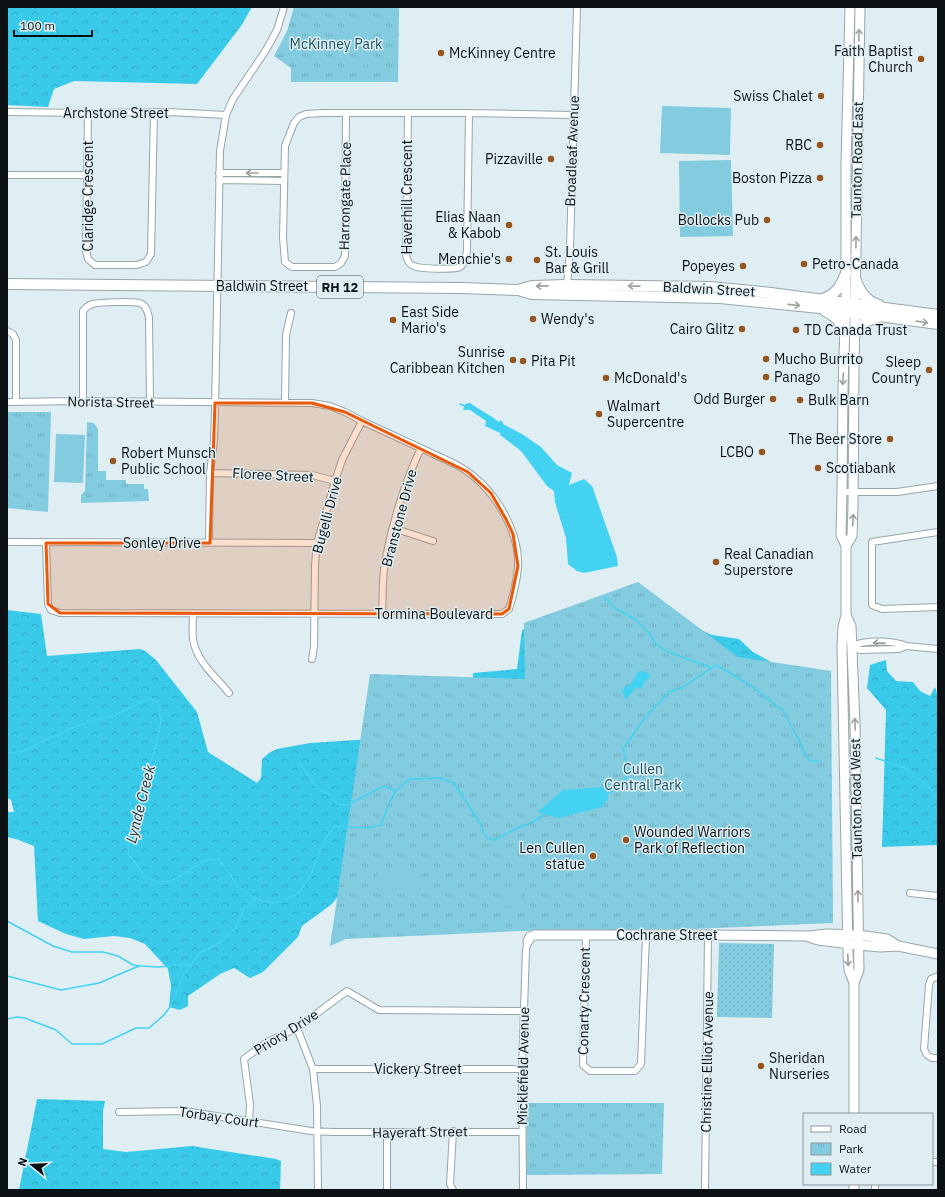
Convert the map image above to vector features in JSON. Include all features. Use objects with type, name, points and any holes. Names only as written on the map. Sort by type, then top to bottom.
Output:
[{"type":"main road","name":"Taunton Road East","points":[[850,7],[846,164],[846,273],[850,308]]},
{"type":"main road","name":"Taunton Road East","points":[[850,308],[856,281],[860,7]]},
{"type":"main road","points":[[844,334],[841,322],[820,304],[834,294],[840,287],[846,273]]},
{"type":"main road","points":[[856,281],[863,295],[869,300],[876,304],[900,311]]},
{"type":"main road","name":"Baldwin Street","points":[[7,284],[462,288],[518,290],[532,294],[567,290],[820,304],[850,308],[900,311]]},
{"type":"main road","name":"RH 12","points":[[850,308],[879,316],[938,324]]},
{"type":"main road","name":"Taunton Road West","points":[[850,308],[844,334],[841,535],[846,546],[846,615],[842,627],[842,647],[849,970],[854,983],[854,1113]]},
{"type":"main road","name":"Taunton Road West","points":[[846,546],[852,536],[854,493],[855,335],[850,308]]},
{"type":"main road","name":"RH 12","points":[[900,311],[938,315]]},
{"type":"main road","points":[[855,335],[864,322],[879,316]]},
{"type":"main road","name":"Taunton Road West","points":[[846,615],[851,626],[855,732],[859,970],[854,983]]},
{"type":"main road","name":"Cochrane Street","points":[[528,941],[530,937],[535,935],[808,936],[827,934],[859,945],[880,947],[898,946],[938,954]]},
{"type":"main road","name":"Cochrane Street","points":[[848,940],[858,935],[887,939],[898,946]]},
{"type":"street","points":[[210,543],[210,473],[214,440],[220,151],[226,116],[233,99],[266,50],[277,30],[284,7]]},
{"type":"street","name":"Broadleaf Avenue","points":[[567,290],[570,248],[577,7]]},
{"type":"street","name":"Archstone Street","points":[[7,112],[168,112],[226,116]]},
{"type":"street","name":"Claridge Crescent","points":[[88,113],[86,251],[88,259],[95,265],[137,265],[146,262],[151,254],[154,112]]},
{"type":"street","name":"Harrongate Place","points":[[346,113],[345,256],[336,268],[292,266],[285,262],[283,238],[285,146],[298,117],[306,114],[346,113],[573,115]]},
{"type":"street","name":"Haverhill Crescent","points":[[408,113],[407,261],[414,266],[451,269],[460,267],[466,260],[469,113]]},
{"type":"street","points":[[219,173],[284,173]]},
{"type":"street","points":[[7,175],[87,176]]},
{"type":"street","points":[[219,180],[284,181]]},
{"type":"street","points":[[84,401],[83,311],[86,307],[92,304],[129,302],[144,305],[147,309],[149,318],[150,402]]},
{"type":"street","points":[[285,403],[286,335],[291,313]]},
{"type":"street","points":[[7,331],[13,334],[16,340],[16,402]]},
{"type":"street","name":"Norista Street","points":[[7,402],[84,401],[215,403]]},
{"type":"street","name":"Tormina Boulevard","points":[[46,542],[48,604],[51,610],[60,613],[502,614],[509,609],[517,579],[518,566],[517,550],[513,534],[503,512],[491,493],[468,472],[455,464],[330,406],[312,403],[215,403]]},
{"type":"street","name":"Bugelli Drive","points":[[312,659],[314,646],[315,566],[317,543],[342,460],[362,421]]},
{"type":"street","name":"Branstone Drive","points":[[382,614],[385,563],[393,528],[413,466],[421,448]]},
{"type":"street","name":"Floree Street","points":[[210,473],[312,475],[335,481]]},
{"type":"street","points":[[842,492],[897,492],[938,486]]},
{"type":"street","points":[[393,528],[433,541]]},
{"type":"street","points":[[938,532],[872,542],[871,581],[872,605],[882,609],[938,607]]},
{"type":"street","name":"Sonley Drive","points":[[7,542],[317,543]]},
{"type":"street","points":[[193,613],[193,639],[198,654],[206,667],[229,693]]},
{"type":"street","points":[[852,646],[860,642],[898,643],[906,646],[938,649]]},
{"type":"street","points":[[910,893],[938,896]]},
{"type":"street","name":"Conarty Crescent","points":[[586,935],[583,1065],[590,1071],[635,1071],[641,1064],[646,935]]},
{"type":"street","name":"Christine Elliot Avenue","points":[[705,1190],[708,935]]},
{"type":"street","name":"Micklefield Avenue","points":[[523,1190],[522,1069],[526,949],[528,941]]},
{"type":"street","points":[[938,976],[931,979],[929,985],[924,1049],[926,1055],[932,1058],[938,1058]]},
{"type":"street","name":"Priory Drive","points":[[249,1121],[250,1105],[244,1059],[267,1042],[297,1028],[347,991],[379,1010],[524,1011]]},
{"type":"street","points":[[297,1028],[313,1069],[318,1131],[318,1190]]},
{"type":"street","name":"Vickery Street","points":[[313,1069],[522,1069]]},
{"type":"street","name":"Torbay Court","points":[[119,1112],[184,1111],[318,1131]]},
{"type":"street","name":"Hayeraft Street","points":[[318,1131],[522,1132]]},
{"type":"street","points":[[453,1131],[450,1184],[454,1190]]},
{"type":"street","points":[[387,1132],[387,1190]]},
{"type":"highlighted area","points":[[215,403],[312,403],[345,412],[468,472],[491,493],[506,519],[513,534],[518,566],[509,609],[502,614],[60,613],[48,604],[46,543],[210,543]]},
{"type":"green space","points":[[7,7],[252,7],[241,26],[197,84],[74,81],[54,89],[48,107],[7,105]]},
{"type":"green space","name":"McKinney Park","points":[[294,7],[399,7],[398,82],[291,82],[291,68],[274,56],[287,31]]},
{"type":"green space","points":[[349,22],[371,22],[371,37],[349,37]]},
{"type":"green space","points":[[347,46],[366,46],[366,54],[347,54]]},
{"type":"green space","points":[[347,57],[366,57],[366,66],[347,66]]},
{"type":"green space","points":[[662,106],[731,108],[730,155],[660,153]]},
{"type":"green space","points":[[731,160],[733,236],[680,237],[679,161]]},
{"type":"green space","points":[[7,412],[51,412],[48,512],[7,508]]},
{"type":"green space","points":[[87,422],[94,423],[98,429],[98,471],[106,471],[106,480],[126,480],[126,484],[144,484],[144,489],[148,489],[149,501],[81,503],[81,495],[85,491]]},
{"type":"green space","points":[[7,427],[24,427],[24,438],[7,438]]},
{"type":"green space","points":[[56,434],[85,435],[83,483],[54,482]]},
{"type":"green space","name":"Cullen Central Park","points":[[638,582],[738,657],[831,671],[833,923],[693,929],[520,931],[346,939],[330,946],[370,674],[525,679],[524,623]]},
{"type":"green space","points":[[7,610],[41,614],[47,656],[140,649],[145,651],[156,660],[197,712],[208,752],[257,783],[261,778],[262,759],[269,753],[277,749],[310,743],[371,739],[469,753],[473,673],[517,669],[522,630],[550,615],[656,610],[712,635],[739,639],[753,652],[791,673],[342,891],[332,904],[302,926],[298,937],[263,972],[250,978],[234,968],[220,974],[188,996],[188,1006],[180,1010],[169,1007],[171,985],[168,969],[145,944],[130,938],[114,936],[84,939],[66,934],[38,921],[34,846],[7,837],[7,812],[14,812],[11,800],[7,798]]},
{"type":"green space","points":[[886,660],[887,671],[896,681],[913,682],[920,691],[930,696],[935,687],[938,696],[938,847],[936,845],[882,847],[886,710],[867,688],[870,665]]},
{"type":"green space","points":[[378,868],[422,873],[420,896],[376,891]]},
{"type":"green space","points":[[507,885],[522,886],[521,907],[505,906]]},
{"type":"green space","points":[[719,943],[774,944],[772,1018],[717,1017]]},
{"type":"green space","points":[[37,1099],[105,1101],[103,1111],[103,1149],[126,1152],[192,1146],[276,1159],[281,1161],[280,1190],[19,1190]]},
{"type":"green space","points":[[527,1103],[664,1103],[662,1174],[526,1175]]},
{"type":"water","points":[[470,403],[499,422],[500,420],[503,424],[522,434],[541,447],[557,465],[572,473],[569,485],[584,479],[592,486],[617,557],[618,566],[584,573],[577,571],[568,564],[566,538],[555,502],[554,491],[547,486],[521,451],[500,435],[500,433],[485,426],[486,421],[470,410],[463,410],[465,404]]},
{"type":"water","points":[[639,671],[649,674],[650,677],[644,682],[640,689],[636,687],[626,700],[622,691],[625,686],[629,686]]},
{"type":"water","points":[[607,788],[608,799],[602,807],[558,818],[538,812],[563,790]]},
{"type":"waterway","points":[[460,404],[465,406]]},
{"type":"waterway","points":[[604,597],[616,609],[635,619],[649,633],[656,644],[668,652],[710,667]]},
{"type":"waterway","name":"Lynde Creek","points":[[607,793],[618,790],[629,773],[623,749],[646,716],[669,692],[683,687],[716,665],[750,685],[783,711],[800,742],[805,756],[811,761],[818,761]]},
{"type":"waterway","name":"Lynde Creek","points":[[7,753],[23,751],[71,728],[115,715],[145,700],[151,699],[158,702],[161,723],[129,836],[128,854],[145,876],[159,882],[171,881],[206,860],[218,859],[238,887],[256,899],[272,903],[299,893],[310,876],[325,839],[335,826],[366,828],[381,825],[396,791],[409,779],[440,778],[454,783],[480,823],[483,832],[488,838],[494,840],[517,828],[531,823],[545,814]]},
{"type":"waterway","name":"Lynde Creek","points":[[876,758],[905,768],[931,789],[938,799]]},
{"type":"waterway","points":[[301,765],[317,788],[330,795],[337,804],[347,805],[384,786],[396,791]]},
{"type":"waterway","points":[[7,1019],[17,1017],[25,1018],[56,1030],[72,1044],[102,1044],[136,1028],[149,1028],[164,1015],[170,1007],[184,974],[200,953],[221,942],[236,928],[244,908],[256,899]]},
{"type":"waterway","points":[[7,921],[53,946],[72,952],[103,952],[118,956],[133,965],[141,966],[158,967],[191,964]]},
{"type":"waterway","points":[[7,976],[61,990],[99,983],[139,966]]},
{"type":"place","name":"McKinney Centre","points":[[441,53]]},
{"type":"place","name":"Faith Baptist Church","points":[[921,59]]},
{"type":"place","name":"Swiss Chalet","points":[[821,96]]},
{"type":"place","name":"RBC","points":[[820,145]]},
{"type":"place","name":"Pizzaville","points":[[551,159]]},
{"type":"place","name":"Boston Pizza","points":[[820,178]]},
{"type":"place","name":"Bollocks Pub","points":[[767,220]]},
{"type":"place","name":"Elias Naan & Kabob","points":[[509,225]]},
{"type":"place","name":"Menchie's","points":[[509,259]]},
{"type":"place","name":"St. Louis Bar & Grill","points":[[537,260]]},
{"type":"place","name":"Petro-Canada","points":[[804,264]]},
{"type":"place","name":"Popeyes","points":[[743,266]]},
{"type":"place","name":"Wendy's","points":[[533,319]]},
{"type":"place","name":"East Side Mario's","points":[[393,320]]},
{"type":"place","name":"Cairo Glitz","points":[[742,329]]},
{"type":"place","name":"TD Canada Trust","points":[[796,330]]},
{"type":"place","name":"Mucho Burrito","points":[[766,359]]},
{"type":"place","name":"Sunrise Caribbean Kitchen","points":[[513,360]]},
{"type":"place","name":"Pita Pit","points":[[523,361]]},
{"type":"place","name":"Sleep Country","points":[[929,370]]},
{"type":"place","name":"Panago","points":[[766,377]]},
{"type":"place","name":"McDonald's","points":[[606,378]]},
{"type":"place","name":"Odd Burger","points":[[773,399]]},
{"type":"place","name":"Bulk Barn","points":[[800,400]]},
{"type":"place","name":"Walmart Supercentre","points":[[599,414]]},
{"type":"place","name":"The Beer Store","points":[[890,439]]},
{"type":"place","name":"LCBO","points":[[762,452]]},
{"type":"place","name":"Robert Munsch Public School","points":[[113,461]]},
{"type":"place","name":"Scotiabank","points":[[818,468]]},
{"type":"place","name":"Real Canadian Superstore","points":[[716,562]]},
{"type":"place","name":"Wounded Warriors Park of Reflection","points":[[626,840]]},
{"type":"place","name":"Len Cullen statue","points":[[593,856]]},
{"type":"place","name":"Sheridan Nurseries","points":[[761,1066]]}]
